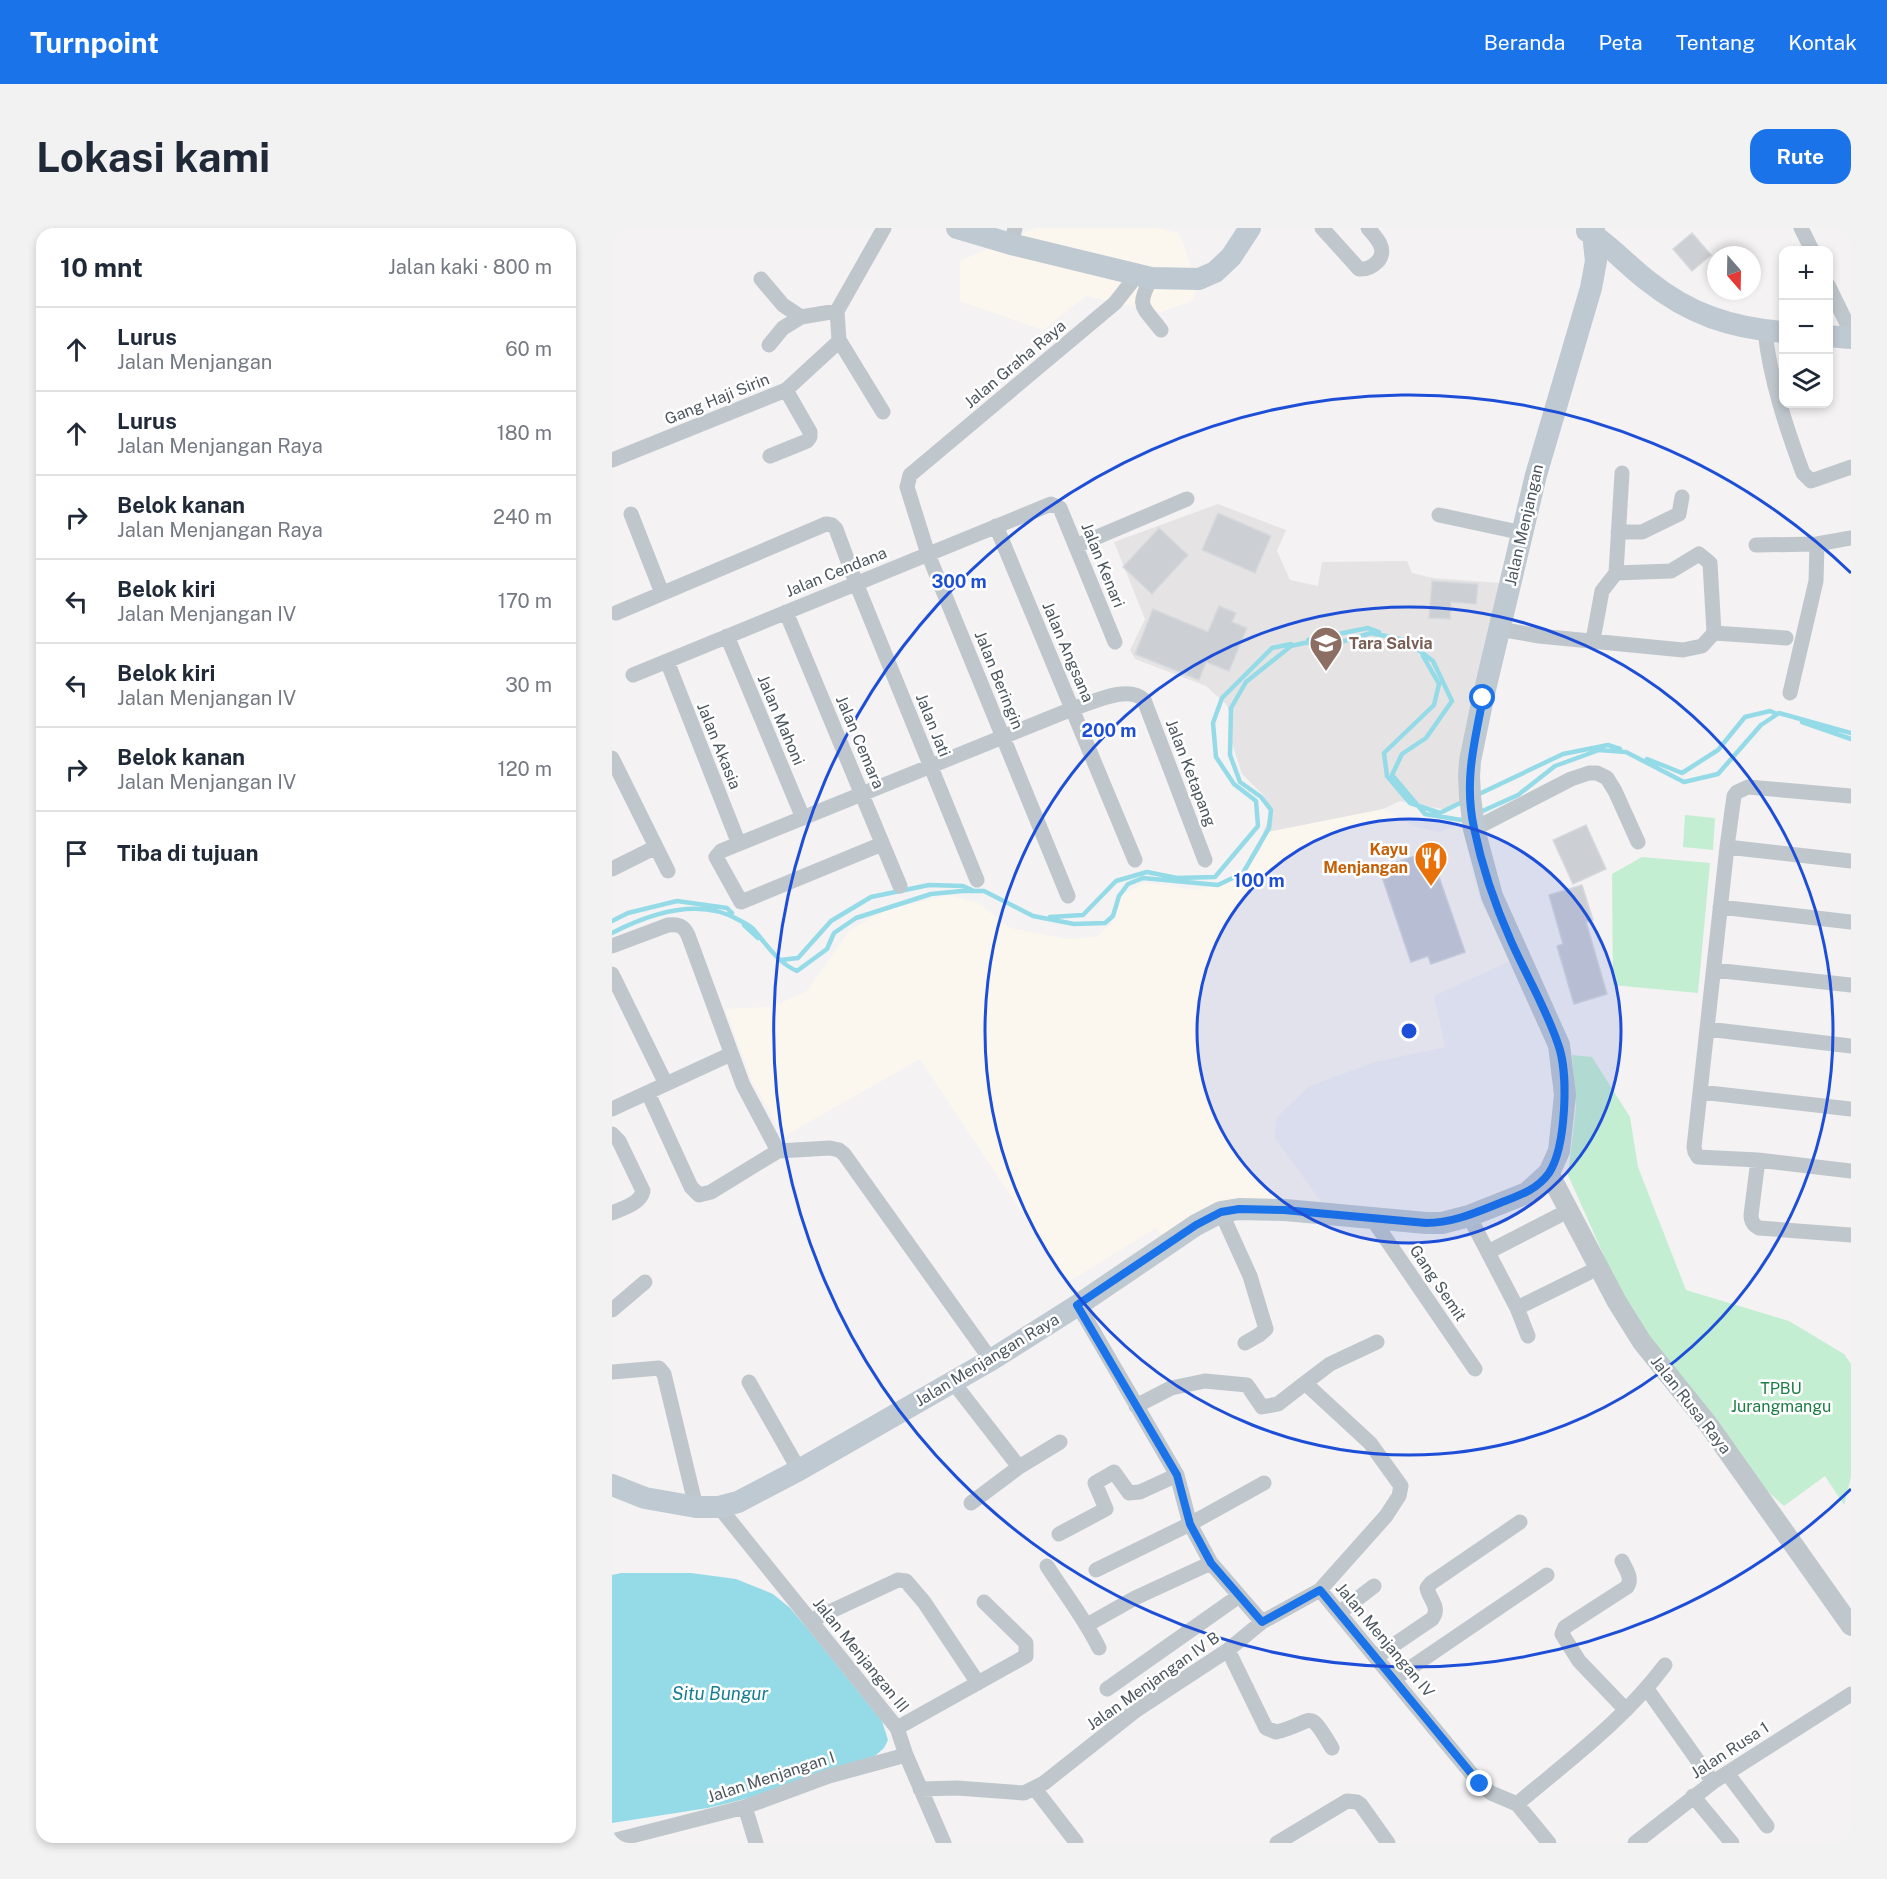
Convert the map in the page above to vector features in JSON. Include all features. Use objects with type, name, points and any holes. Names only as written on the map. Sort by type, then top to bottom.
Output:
[{"type":"main road","points":[[957,228],[1013,236],[1144,277],[1199,279],[1215,272],[1231,256],[1250,228]]},
{"type":"main road","points":[[1590,230],[1647,281],[1671,298],[1716,320],[1774,332]]},
{"type":"main road","name":"Jalan Menjangan","points":[[1474,825],[1470,796],[1470,761],[1543,444],[1591,288],[1596,261],[1590,230]]},
{"type":"main road","points":[[1833,336],[1851,338]]},
{"type":"main road","name":"Jalan Menjangan Raya","points":[[612,1485],[645,1498],[696,1507],[719,1507],[738,1502],[799,1470],[991,1360],[1196,1225],[1221,1212],[1239,1209],[1273,1210],[1442,1223],[1468,1216],[1527,1193],[1549,1173],[1559,1151],[1565,1095],[1559,1046],[1492,896],[1474,825]]},
{"type":"street","points":[[883,412],[839,340],[837,311],[884,228]]},
{"type":"street","points":[[1322,228],[1359,269],[1365,270],[1375,265],[1381,257],[1382,250],[1380,243],[1368,228]]},
{"type":"street","points":[[1801,228],[1810,246]]},
{"type":"street","points":[[1144,277],[1143,306],[1161,330]]},
{"type":"street","name":"Jalan Graha Raya","points":[[910,475],[1144,277]]},
{"type":"street","points":[[761,279],[783,305],[801,317]]},
{"type":"street","points":[[1833,295],[1851,332]]},
{"type":"street","points":[[769,345],[783,328],[801,317],[837,311]]},
{"type":"street","points":[[1774,332],[1767,351],[1779,403],[1803,473],[1811,481],[1851,467]]},
{"type":"street","name":"Gang Haji Sirin","points":[[612,460],[786,390],[839,340]]},
{"type":"street","points":[[770,456],[807,441],[810,437],[810,432],[786,390]]},
{"type":"street","points":[[1593,640],[1602,591],[1616,573],[1622,473]]},
{"type":"street","name":"Jalan Beringin","points":[[910,475],[907,487],[928,554],[1068,896]]},
{"type":"street","points":[[1618,531],[1642,532],[1679,514],[1682,497]]},
{"type":"street","points":[[1076,546],[1187,499]]},
{"type":"street","name":"Jalan Cendana","points":[[633,675],[1055,504]]},
{"type":"street","name":"Jalan Kenari","points":[[1055,504],[1060,508],[1115,642]]},
{"type":"street","points":[[616,613],[662,593],[631,514]]},
{"type":"street","points":[[1439,515],[1522,533]]},
{"type":"street","name":"Jalan Jati","points":[[662,593],[826,524],[832,525],[836,529],[977,880]]},
{"type":"street","name":"Jalan Angsana","points":[[996,526],[1135,860]]},
{"type":"street","points":[[1756,545],[1817,544],[1851,538]]},
{"type":"street","points":[[1790,693],[1816,581],[1817,544]]},
{"type":"street","points":[[1499,629],[1539,636],[1683,650],[1702,646],[1714,633],[1710,563],[1699,554],[1671,571],[1616,573]]},
{"type":"street","name":"Jalan Cemara","points":[[786,612],[900,886]]},
{"type":"street","points":[[1714,633],[1786,638]]},
{"type":"street","name":"Jalan Mahoni","points":[[727,636],[803,818]]},
{"type":"street","name":"Jalan Akasia","points":[[666,661],[739,844]]},
{"type":"street","name":"Jalan Ketapang","points":[[1072,709],[1124,693],[1134,693],[1144,700],[1205,860]]},
{"type":"street","points":[[882,844],[741,902],[716,857],[721,851],[1072,709]]},
{"type":"street","points":[[612,758],[616,778],[668,871]]},
{"type":"street","points":[[1474,825],[1572,779],[1597,772],[1607,778],[1616,791],[1638,842]]},
{"type":"street","points":[[1851,796],[1748,787],[1741,789],[1734,796],[1694,1147],[1696,1155],[1851,1171]]},
{"type":"street","points":[[612,869],[656,847]]},
{"type":"street","points":[[1727,847],[1851,861]]},
{"type":"street","points":[[1720,907],[1851,922]]},
{"type":"street","points":[[612,946],[668,925],[678,924],[684,928],[743,1085],[778,1152]]},
{"type":"street","points":[[1714,970],[1851,985]]},
{"type":"street","points":[[612,974],[666,1084]]},
{"type":"street","points":[[1707,1029],[1851,1046]]},
{"type":"street","points":[[612,1109],[730,1054]]},
{"type":"street","points":[[1700,1092],[1851,1108]]},
{"type":"street","points":[[648,1093],[691,1187],[699,1195],[711,1192],[778,1152],[830,1148],[839,1150],[991,1360]]},
{"type":"street","points":[[612,1134],[619,1141],[643,1191],[638,1200],[612,1213]]},
{"type":"street","points":[[1758,1161],[1751,1215],[1751,1221],[1755,1226],[1851,1235]]},
{"type":"street","name":"Jalan Rusa Raya","points":[[1549,1173],[1617,1302],[1642,1342],[1708,1424],[1849,1619]]},
{"type":"street","points":[[1221,1212],[1250,1276],[1266,1329],[1245,1343]]},
{"type":"street","points":[[1468,1216],[1517,1308],[1527,1336]]},
{"type":"street","points":[[1488,1252],[1558,1216]]},
{"type":"street","name":"Gang Semit","points":[[1371,1217],[1475,1369]]},
{"type":"street","points":[[1517,1308],[1588,1273]]},
{"type":"street","points":[[612,1310],[645,1282]]},
{"type":"street","points":[[1077,1305],[1177,1475],[1190,1524],[1211,1563],[1262,1622]]},
{"type":"street","points":[[1136,1406],[1171,1388],[1205,1381],[1247,1385],[1262,1407],[1278,1404],[1330,1364],[1377,1342]]},
{"type":"street","points":[[612,1372],[652,1367],[659,1368],[664,1374],[696,1507]]},
{"type":"street","points":[[749,1382],[799,1470]]},
{"type":"street","points":[[953,1382],[1020,1467]]},
{"type":"street","points":[[1305,1383],[1370,1443],[1401,1486],[1399,1496],[1386,1516],[1320,1590]]},
{"type":"street","points":[[971,1503],[1020,1467],[1060,1442]]},
{"type":"street","points":[[1059,1534],[1106,1509],[1095,1484],[1114,1472],[1129,1493],[1140,1492],[1177,1475]]},
{"type":"street","points":[[1096,1570],[1190,1524],[1264,1483]]},
{"type":"street","name":"Jalan Menjangan III","points":[[719,1507],[897,1728],[942,1842]]},
{"type":"street","points":[[1376,1657],[1432,1619],[1436,1613],[1436,1606],[1427,1588],[1431,1583],[1520,1522]]},
{"type":"street","points":[[1622,1561],[1630,1583],[1627,1587],[1565,1627],[1562,1634],[1579,1661],[1626,1710]]},
{"type":"street","points":[[1087,1625],[1135,1598],[1211,1563]]},
{"type":"street","points":[[1047,1566],[1087,1625],[1099,1648]]},
{"type":"street","points":[[1394,1679],[1547,1575]]},
{"type":"street","points":[[812,1620],[898,1580],[906,1581],[978,1683]]},
{"type":"street","points":[[1339,1612],[1374,1586]]},
{"type":"street","name":"Jalan Menjangan IV","points":[[1262,1622],[1320,1590],[1480,1784],[1491,1793],[1517,1804],[1549,1843]]},
{"type":"street","points":[[1107,1689],[1239,1596]]},
{"type":"street","points":[[897,1728],[1026,1656],[1026,1643],[984,1602]]},
{"type":"street","name":"Jalan Menjangan IV B","points":[[1035,1789],[1135,1712],[1228,1650],[1262,1622]]},
{"type":"street","points":[[1228,1650],[1266,1728],[1276,1732],[1305,1721],[1313,1721],[1318,1725],[1332,1749]]},
{"type":"street","points":[[1517,1804],[1613,1724],[1647,1689],[1665,1665]]},
{"type":"street","points":[[1647,1689],[1713,1782]]},
{"type":"street","name":"Jalan Rusa 1","points":[[1635,1843],[1713,1782],[1851,1694]]},
{"type":"street","name":"Jalan Menjangan I","points":[[612,1841],[745,1807],[829,1776],[906,1755]]},
{"type":"street","points":[[1727,1773],[1767,1826]]},
{"type":"street","points":[[920,1789],[957,1788],[1024,1793],[1035,1789],[1076,1842]]},
{"type":"street","points":[[1693,1796],[1732,1843]]},
{"type":"street","points":[[1277,1843],[1347,1801],[1354,1801],[1361,1805],[1389,1843],[1396,1839],[1400,1843]]},
{"type":"street","points":[[745,1807],[756,1843]]},
{"type":"shaded area","points":[[1036,228],[1155,228],[1179,233],[1196,280],[1194,300],[1161,312],[1086,296],[1043,330],[960,301],[960,261]]},
{"type":"shaded area","name":"Tara Salvia","points":[[1218,504],[1286,530],[1277,551],[1290,580],[1318,586],[1322,562],[1407,561],[1412,573],[1433,578],[1501,583],[1461,806],[1442,809],[1400,801],[1383,809],[1263,833],[1271,812],[1263,795],[1242,774],[1231,740],[1232,718],[1226,704],[1206,686],[1135,659],[1130,650],[1145,619],[1114,542]]},
{"type":"shaded area","points":[[1383,809],[1416,827],[1439,832],[1461,824],[1479,897],[1510,961],[1434,996],[1445,1047],[1375,1062],[1310,1086],[1277,1117],[1275,1138],[1322,1203],[1238,1200],[1166,1240],[1156,1228],[1068,1282],[920,1059],[784,1136],[753,1083],[725,1009],[772,1007],[807,991],[849,931],[885,910],[948,895],[978,903],[1010,928],[1066,939],[1096,937],[1111,924],[1120,896],[1145,883],[1198,890],[1239,879],[1262,848],[1263,833]]},
{"type":"green space","points":[[1685,815],[1715,818],[1713,850],[1683,847]]},
{"type":"green space","points":[[1642,857],[1710,863],[1698,993],[1613,985],[1612,874]]},
{"type":"green space","name":"TPBU Jurangmangu","points":[[1572,1055],[1592,1057],[1630,1117],[1638,1167],[1686,1290],[1789,1321],[1844,1354],[1851,1364],[1851,1477],[1844,1505],[1825,1476],[1784,1506],[1757,1482],[1666,1366],[1624,1301],[1568,1175],[1576,1107]]},
{"type":"water","name":"Situ Bungur","points":[[691,1573],[736,1579],[773,1594],[790,1608],[882,1721],[888,1740],[884,1748],[875,1756],[749,1798],[708,1808],[612,1823],[612,1575]]},
{"type":"building","points":[[1692,233],[1707,250],[1707,258],[1692,271],[1673,249]]},
{"type":"building","points":[[1218,513],[1271,536],[1255,573],[1202,550]]},
{"type":"building","points":[[1159,528],[1188,555],[1152,594],[1123,567]]},
{"type":"building","points":[[1432,581],[1478,584],[1476,604],[1451,602],[1450,619],[1429,618]]},
{"type":"building","points":[[1219,606],[1236,613],[1232,622],[1247,628],[1229,671],[1206,662],[1199,680],[1135,654],[1153,609],[1208,632]]},
{"type":"building","points":[[1586,825],[1606,869],[1573,884],[1553,840]]},
{"type":"building","points":[[1430,851],[1465,952],[1431,964],[1428,956],[1411,962],[1379,868]]},
{"type":"building","points":[[1582,885],[1593,920],[1586,922],[1607,994],[1574,1004],[1557,946],[1563,944],[1549,895]]},
{"type":"waterway","points":[[1308,640],[1368,628],[1379,632]]},
{"type":"waterway","points":[[612,933],[643,919],[675,910],[692,909],[724,913],[749,925],[778,958],[797,971],[827,949],[834,933],[856,918],[931,894],[984,891],[1033,916],[1074,924],[1105,923],[1113,916],[1119,896],[1128,884],[1143,878],[1218,885],[1243,873],[1269,828],[1271,810],[1261,797],[1240,782],[1230,755],[1231,708],[1246,682],[1291,646],[1304,643],[1341,642],[1371,633],[1405,640],[1433,661],[1452,701],[1426,738],[1402,754],[1392,775],[1425,814],[1461,820],[1465,818]]},
{"type":"waterway","points":[[1050,917],[1083,915],[1116,881],[1147,872],[1177,878],[1215,877],[1258,826],[1256,801],[1234,784],[1216,757],[1213,723],[1222,698],[1272,648],[1291,644]]},
{"type":"waterway","points":[[1423,656],[1439,684],[1434,705],[1384,753],[1387,776],[1410,803],[1440,813],[1464,801]]},
{"type":"waterway","points":[[1647,759],[1682,773],[1718,750],[1745,717],[1770,711],[1777,714]]},
{"type":"waterway","points":[[1478,813],[1518,795],[1555,766],[1599,750],[1626,752],[1684,782],[1718,774],[1761,725],[1779,713],[1851,733]]},
{"type":"waterway","points":[[1802,722],[1851,739]]},
{"type":"waterway","points":[[1477,795],[1563,754],[1608,745],[1620,749]]},
{"type":"waterway","points":[[781,960],[798,958],[831,921],[871,897],[929,885],[963,886],[972,890]]},
{"type":"waterway","points":[[612,921],[628,913],[677,901],[727,908],[732,913]]},
{"type":"waterway","points":[[744,925],[758,938]]},
{"type":"place","name":"Tara Salvia","points":[[1326,672]]},
{"type":"place","name":"Kayu Menjangan","points":[[1431,887]]},
{"type":"route","points":[[1480,1784],[1320,1590],[1262,1622],[1211,1563],[1190,1524],[1177,1475],[1077,1305],[1196,1225],[1221,1212],[1239,1209],[1284,1210],[1442,1223],[1468,1216],[1527,1193],[1549,1173],[1559,1151],[1565,1095],[1559,1046],[1492,896],[1474,829],[1470,796],[1470,761],[1483,698]]}]
